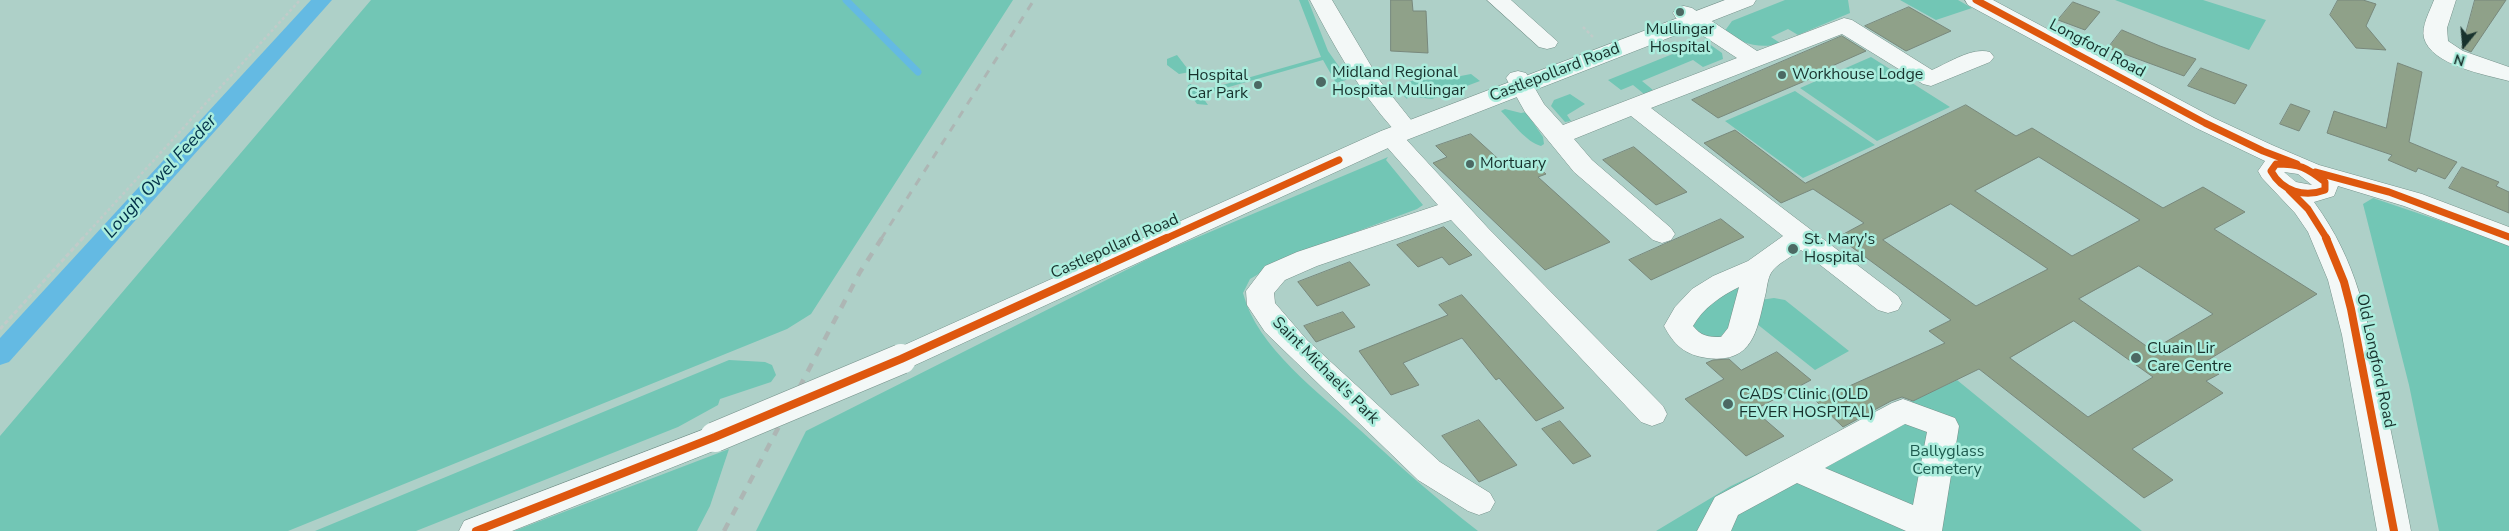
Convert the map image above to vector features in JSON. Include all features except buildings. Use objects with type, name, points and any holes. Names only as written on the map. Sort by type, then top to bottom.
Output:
[{"type":"street","points":[[1321,0],[1352,60],[1399,130],[1457,208],[1479,234],[1652,414]]},
{"type":"street","points":[[1498,0],[1547,42]]},
{"type":"street","points":[[1718,0],[1688,16],[1755,60]]},
{"type":"street","name":"Castlepollard Road","points":[[476,531],[715,437],[902,359],[1339,160],[1399,130],[1688,16],[1745,0]]},
{"type":"street","points":[[2445,0],[2435,36],[2439,47],[2450,55],[2509,74]]},
{"type":"street","name":"Longford Road","points":[[1993,3],[2302,180]]},
{"type":"street","points":[[1558,136],[1635,108],[1844,25],[1931,79],[1982,58]]},
{"type":"street","points":[[1520,82],[1534,108],[1583,166],[1662,234]]},
{"type":"street","points":[[1635,108],[1888,303]]},
{"type":"street","points":[[2302,180],[2362,190],[2443,210],[2509,237]]},
{"type":"street","points":[[2302,180],[2331,248]]},
{"type":"street","name":"Old Longford Road","points":[[2302,180],[2309,211],[2331,248],[2344,285],[2356,336],[2394,531]]},
{"type":"street","name":"Saint Michael's Park","points":[[1457,208],[1307,259],[1275,273],[1260,291],[1261,304],[1275,325],[1297,348],[1429,471],[1479,502]]},
{"type":"street","points":[[1758,268],[1801,236]]},
{"type":"street","points":[[1714,531],[1726,506],[1903,411],[1944,426],[1925,528],[1796,469]]},
{"type":"path","points":[[0,329],[300,0]]},
{"type":"path","points":[[1583,27],[1596,40]]},
{"type":"green space","points":[[371,0],[1013,0],[811,314],[787,329],[288,531],[0,531],[0,436]]},
{"type":"green space","points":[[1299,0],[1308,0],[1328,51],[1347,78],[1346,80],[1336,83],[1323,60],[1201,95],[1208,105],[1197,104],[1187,90],[1188,85],[1191,84],[1198,92],[1321,57]]},
{"type":"green space","points":[[1785,0],[1848,0],[1850,13],[1798,35],[1788,29],[1771,37],[1780,43],[1773,45],[1751,44],[1724,32],[1732,21]]},
{"type":"green space","points":[[1900,0],[1958,0],[1972,8],[1936,20]]},
{"type":"green space","points":[[2115,0],[2203,0],[2266,20],[2249,50]]},
{"type":"green space","points":[[1705,41],[1722,53],[1723,59],[1703,67],[1693,60],[1642,81],[1653,90],[1644,94],[1633,85],[1621,90],[1608,80]]},
{"type":"green space","points":[[1177,55],[1190,72],[1179,74],[1167,65],[1167,59]]},
{"type":"green space","points":[[1871,57],[1950,107],[1877,141],[1800,88]]},
{"type":"green space","points":[[1471,74],[1480,81],[1432,99],[1408,96],[1407,99],[1400,92],[1409,82],[1414,80],[1445,79]]},
{"type":"green space","points":[[1795,91],[1875,145],[1803,178],[1725,121]]},
{"type":"green space","points":[[1570,94],[1585,104],[1567,115],[1571,121],[1565,122],[1551,106],[1554,100]]},
{"type":"green space","points":[[1505,109],[1521,113],[1526,112],[1543,137],[1544,144],[1541,146],[1535,144],[1525,136],[1501,111]]},
{"type":"green space","points":[[1388,157],[1386,160],[1423,205],[1417,209],[1286,258],[1250,279],[1243,293],[1250,313],[1262,332],[1292,368],[1403,469],[1478,531],[756,531],[806,431],[1160,253]]},
{"type":"green space","points":[[2373,198],[2509,244],[2509,531],[2439,531],[2409,385],[2363,204]]},
{"type":"green space","points":[[1741,285],[1738,310],[1728,330],[1714,340],[1692,331],[1691,320],[1697,311]]},
{"type":"green space","points":[[1774,298],[1785,300],[1849,351],[1815,370],[1757,324],[1760,300]]},
{"type":"green space","points":[[729,360],[765,362],[772,365],[776,375],[771,382],[720,399],[718,405],[678,427],[416,531],[315,531]]},
{"type":"green space","name":"Ballyglass Cemetery","points":[[1957,380],[2142,531],[1656,531],[1731,486]]},
{"type":"green space","points":[[729,449],[710,506],[697,531],[514,531]]},
{"type":"waterway","name":"Lough Owel Feeder","points":[[0,355],[322,0]]},
{"type":"waterway","points":[[846,0],[918,72]]},
{"type":"railway","points":[[881,239],[1034,0]]},
{"type":"railway","points":[[724,531],[860,272],[882,238]]},
{"type":"cycle path","points":[[1976,0],[2205,123],[2263,151],[2307,168],[2325,182],[2325,190],[2310,194],[2294,191],[2280,183],[2271,171],[2276,164],[2297,164]]},
{"type":"cycle path","points":[[476,531],[715,437],[901,359],[1339,160]]},
{"type":"cycle path","points":[[2315,172],[2389,192],[2509,237]]},
{"type":"cycle path","points":[[2289,190],[2308,209],[2323,231],[2335,256],[2344,282],[2357,336],[2394,531]]},
{"type":"place","name":"Mullingar Hospital","points":[[1680,12]]},
{"type":"place","name":"Workhouse Lodge","points":[[1782,75]]},
{"type":"place","name":"Midland Regional Hospital Mullingar","points":[[1321,82]]},
{"type":"place","name":"Hospital Car Park","points":[[1258,85]]},
{"type":"place","name":"Mortuary","points":[[1470,164]]},
{"type":"place","name":"St. Mary's Hospital","points":[[1793,249]]},
{"type":"place","name":"Cluain Lir Care Centre","points":[[2136,358]]},
{"type":"place","name":"CADS Clinic (OLD FEVER HOSPITAL)","points":[[1728,404]]}]
